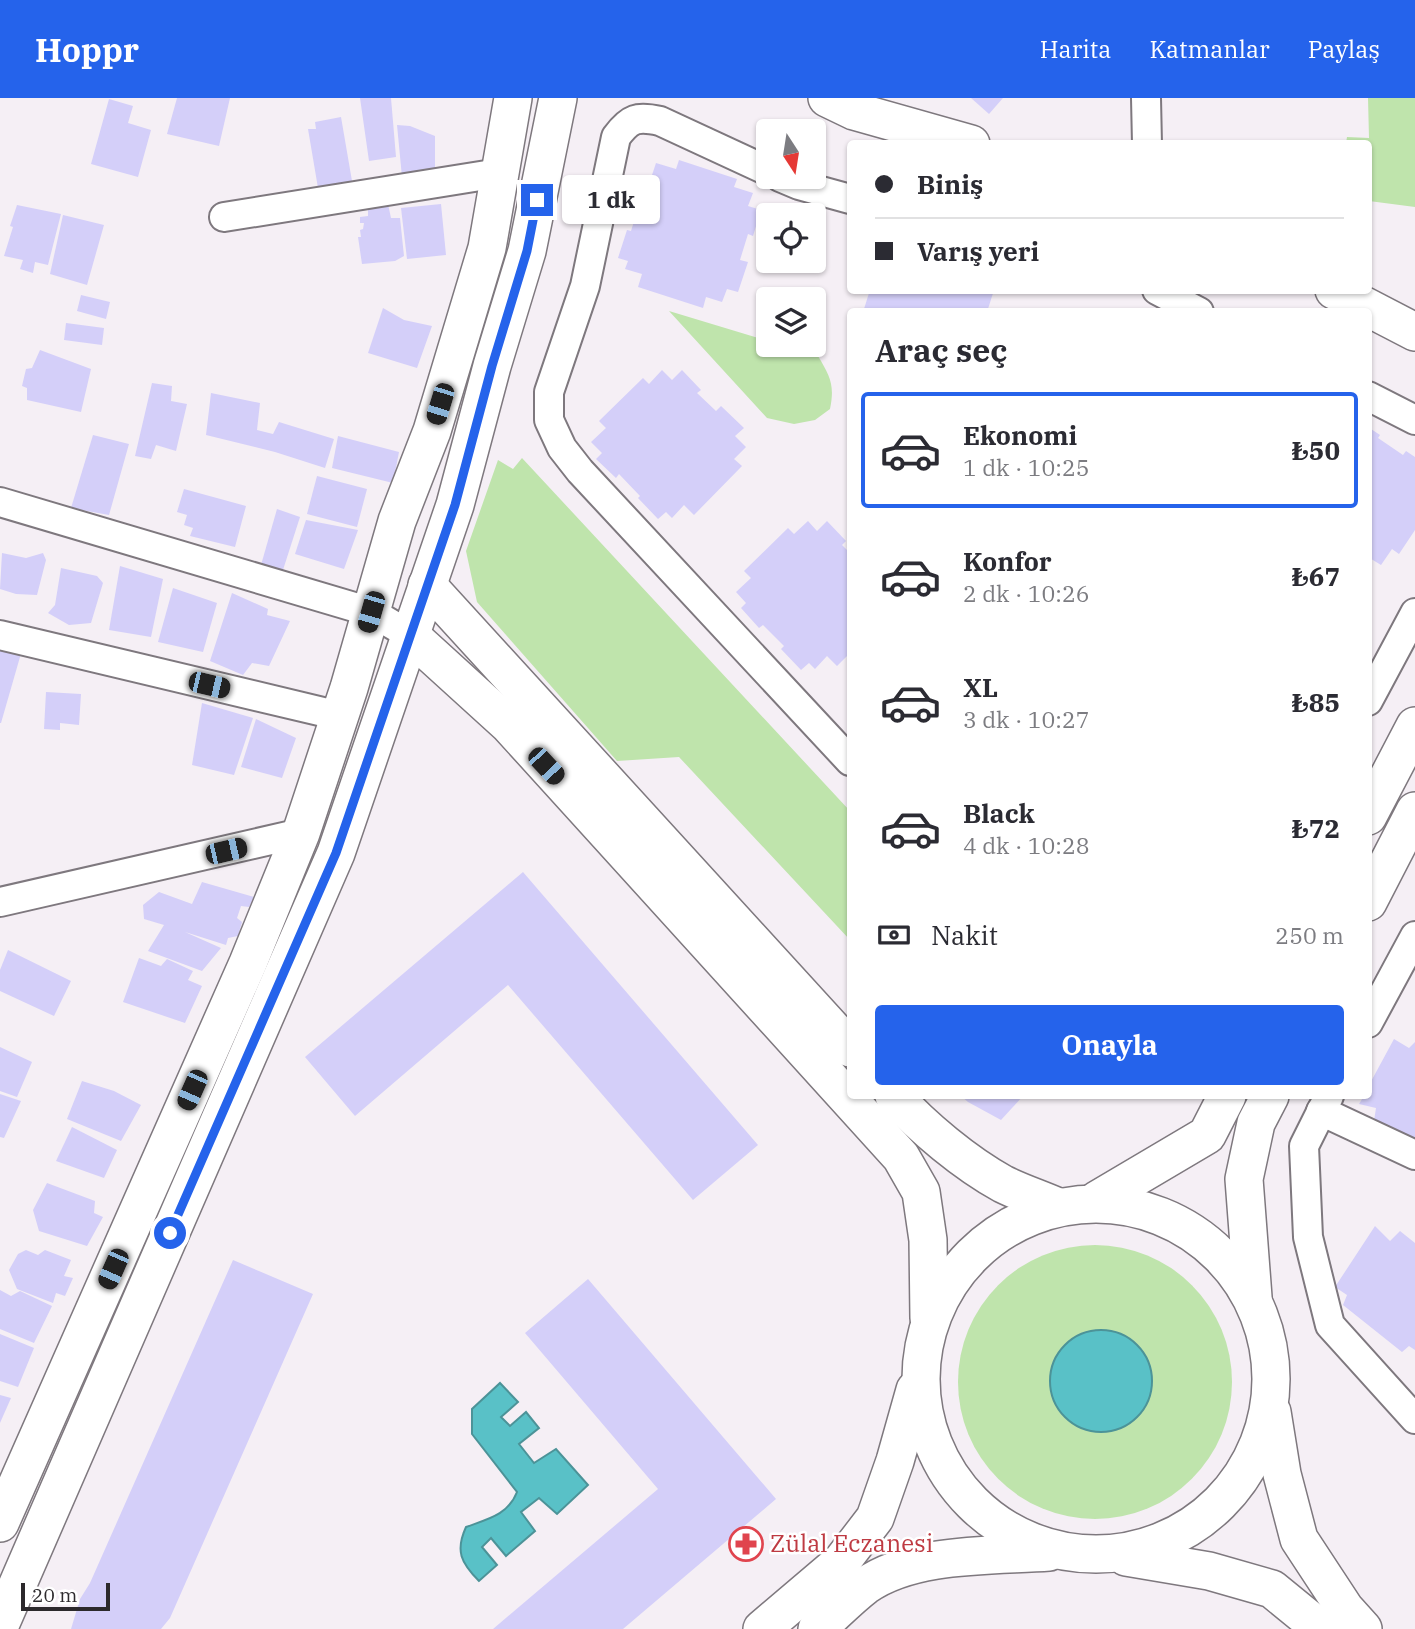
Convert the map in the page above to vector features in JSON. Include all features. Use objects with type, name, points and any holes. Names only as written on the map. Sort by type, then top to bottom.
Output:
[{"type":"main road","points":[[0,1524],[248,963],[302,833],[340,716],[397,521],[432,431],[487,248],[513,98]]},
{"type":"main road","points":[[0,1625],[336,853],[455,505],[492,366],[527,251],[558,98]]},
{"type":"main road","points":[[827,98],[854,111],[957,140]]},
{"type":"main road","points":[[1342,294],[1369,308]]},
{"type":"main road","points":[[1372,310],[1415,332]]},
{"type":"main road","points":[[427,585],[847,1045]]},
{"type":"main road","points":[[410,635],[509,726],[847,1098]]},
{"type":"main road","points":[[1372,808],[1415,726]]},
{"type":"main road","points":[[1372,894],[1415,811]]},
{"type":"main road","points":[[762,1629],[842,1560],[874,1518],[895,1461],[919,1378],[929,1321],[928,1240],[921,1192],[901,1157],[848,1099]]},
{"type":"main road","points":[[897,1099],[956,1151],[1003,1183],[1058,1207]]},
{"type":"main road","points":[[929,1321],[958,1269],[1003,1230],[1058,1207],[1097,1200],[1207,1135],[1225,1099]]},
{"type":"main road","points":[[1268,1099],[1256,1123],[1244,1179],[1253,1297],[1271,1351],[1271,1408],[1282,1474],[1300,1539],[1345,1609],[1363,1629]]},
{"type":"main road","points":[[1097,1200],[1171,1220],[1218,1252],[1253,1297]]},
{"type":"main road","points":[[919,1378],[928,1437],[956,1489],[1001,1529],[1055,1552]]},
{"type":"main road","points":[[1115,1555],[1170,1540],[1218,1508],[1252,1462],[1271,1408]]},
{"type":"main road","points":[[817,1629],[867,1585],[894,1570],[925,1561],[1055,1552],[1115,1555],[1209,1571],[1272,1589],[1321,1629]]},
{"type":"street","points":[[1146,98],[1147,140]]},
{"type":"street","points":[[756,165],[660,121],[642,117],[627,123],[616,137],[585,286],[549,392],[549,420],[562,448],[580,471],[847,758]]},
{"type":"street","points":[[225,217],[499,173]]},
{"type":"street","points":[[811,189],[847,198]]},
{"type":"street","points":[[1165,294],[1191,308]]},
{"type":"street","points":[[1372,398],[1415,420]]},
{"type":"street","points":[[0,502],[371,612],[410,635]]},
{"type":"street","points":[[1372,694],[1415,613]]},
{"type":"street","points":[[0,635],[340,716]]},
{"type":"street","points":[[0,902],[302,833]]},
{"type":"street","points":[[1372,1018],[1406,974],[1415,936]]},
{"type":"street","points":[[1415,1156],[1325,1103],[1304,1146],[1308,1237],[1330,1325],[1415,1419]]},
{"type":"green space","points":[[1368,98],[1415,98],[1415,207],[1372,201],[1372,140],[1346,140],[1347,137],[1369,138]]},
{"type":"green space","points":[[669,311],[756,337],[756,357],[819,357],[830,381],[830,409],[815,420],[794,424],[767,418]]},
{"type":"green space","points":[[522,458],[847,808],[847,937],[679,757],[617,761],[477,602],[466,551],[498,460],[513,469]]},
{"type":"green space","points":[[1095,1245],[1135,1251],[1171,1268],[1192,1285],[1209,1306],[1226,1342],[1232,1382],[1226,1422],[1209,1458],[1192,1479],[1171,1496],[1135,1513],[1095,1519],[1055,1513],[1019,1496],[998,1479],[981,1458],[964,1422],[958,1382],[964,1342],[981,1306],[998,1285],[1019,1268],[1055,1251]]},
{"type":"water","points":[[1101,1330],[1120,1334],[1137,1345],[1148,1362],[1152,1381],[1148,1400],[1137,1417],[1120,1428],[1101,1432],[1082,1428],[1065,1417],[1054,1400],[1050,1381],[1054,1362],[1065,1345],[1082,1334]]},
{"type":"water","points":[[500,1383],[518,1402],[501,1417],[510,1426],[526,1412],[539,1428],[519,1444],[534,1463],[556,1449],[588,1485],[557,1514],[539,1498],[521,1512],[535,1531],[506,1556],[491,1538],[482,1547],[497,1565],[479,1581],[462,1556],[461,1543],[466,1527],[503,1511],[517,1492],[472,1434],[472,1409]]},
{"type":"building","points":[[177,98],[230,98],[219,146],[167,134]]},
{"type":"building","points":[[360,98],[391,98],[396,157],[369,161]]},
{"type":"building","points":[[971,98],[1003,98],[989,114]]},
{"type":"building","points":[[109,99],[133,106],[128,123],[151,130],[138,177],[91,164]]},
{"type":"building","points":[[341,117],[352,181],[318,188],[308,129],[316,129],[315,122]]},
{"type":"building","points":[[397,125],[410,126],[435,136],[435,173],[402,177]]},
{"type":"building","points":[[679,160],[737,179],[734,187],[753,193],[748,206],[756,208],[756,226],[753,236],[748,234],[740,260],[748,262],[738,292],[727,289],[722,302],[706,297],[703,308],[638,287],[642,274],[625,269],[628,261],[618,258],[627,230],[631,231],[640,202],[636,201],[644,175],[651,178],[656,163],[676,169]]},
{"type":"building","points":[[388,204],[391,218],[400,218],[404,256],[395,261],[362,264],[358,237],[361,237],[360,230],[363,229],[364,223],[360,223],[360,217],[368,216],[368,208]]},
{"type":"building","points":[[441,204],[446,255],[407,259],[401,208]]},
{"type":"building","points":[[17,205],[61,214],[48,265],[35,262],[33,273],[20,269],[23,260],[4,256]]},
{"type":"building","points":[[63,215],[104,225],[87,285],[50,274]]},
{"type":"building","points":[[869,294],[993,294],[988,308],[864,308]]},
{"type":"building","points":[[81,295],[110,302],[106,319],[77,311]]},
{"type":"building","points":[[383,308],[404,320],[432,326],[417,368],[368,353]]},
{"type":"building","points":[[66,323],[104,328],[102,345],[64,340]]},
{"type":"building","points":[[40,350],[91,369],[81,412],[27,400],[27,388],[22,386],[26,369],[32,368]]},
{"type":"building","points":[[662,370],[672,380],[682,370],[701,390],[697,393],[716,411],[721,406],[744,428],[735,436],[746,447],[734,459],[742,466],[694,515],[684,505],[672,518],[666,512],[658,519],[619,474],[616,478],[596,459],[602,453],[591,442],[606,428],[599,421],[643,378],[649,384]]},
{"type":"building","points":[[152,383],[172,386],[171,401],[187,404],[176,451],[156,445],[151,459],[135,456]]},
{"type":"building","points":[[211,393],[260,403],[257,430],[273,434],[279,422],[334,439],[325,468],[206,435]]},
{"type":"building","points":[[1372,430],[1380,435],[1378,438],[1403,455],[1406,451],[1415,457],[1415,530],[1399,554],[1392,549],[1381,565],[1372,559]]},
{"type":"building","points":[[93,435],[129,444],[109,515],[71,508]]},
{"type":"building","points":[[338,436],[399,452],[393,483],[332,468]]},
{"type":"building","points":[[317,476],[367,489],[357,527],[307,514]]},
{"type":"building","points":[[184,489],[246,506],[235,547],[190,536],[193,528],[184,525],[187,515],[177,512]]},
{"type":"building","points":[[277,509],[300,517],[282,573],[261,565]]},
{"type":"building","points":[[306,520],[358,530],[344,569],[295,554]]},
{"type":"building","points":[[808,521],[817,531],[827,521],[846,541],[842,545],[847,550],[847,656],[837,666],[827,656],[815,669],[809,663],[801,670],[781,649],[784,646],[763,625],[759,628],[741,608],[746,603],[736,592],[751,578],[744,571],[788,528],[794,534]]},
{"type":"building","points":[[2,553],[26,558],[43,553],[46,560],[37,595],[16,594],[0,589]]},
{"type":"building","points":[[120,566],[163,579],[151,637],[109,630]]},
{"type":"building","points":[[61,568],[97,576],[103,583],[91,623],[69,625],[48,613],[55,605]]},
{"type":"building","points":[[173,588],[217,603],[203,652],[158,642]]},
{"type":"building","points":[[232,593],[268,609],[267,615],[290,621],[269,666],[252,663],[243,675],[210,661]]},
{"type":"building","points":[[0,644],[22,650],[1,723],[0,723]]},
{"type":"building","points":[[46,692],[81,694],[79,725],[60,723],[60,730],[44,729]]},
{"type":"building","points":[[202,703],[253,718],[234,775],[192,765]]},
{"type":"building","points":[[256,719],[296,738],[282,778],[241,767]]},
{"type":"building","points":[[523,872],[758,1145],[693,1200],[508,985],[355,1116],[305,1057]]},
{"type":"building","points":[[202,882],[254,897],[249,907],[241,906],[237,918],[242,922],[238,936],[228,938],[226,945],[185,932],[221,948],[202,971],[148,951],[164,925],[144,919],[143,905],[159,892],[192,904]]},
{"type":"building","points":[[8,950],[71,981],[54,1016],[0,991],[0,970]]},
{"type":"building","points":[[139,958],[161,966],[167,959],[193,971],[188,980],[202,986],[185,1023],[123,1002]]},
{"type":"building","points":[[1394,1039],[1409,1048],[1415,1042],[1415,1141],[1374,1121],[1376,1108],[1359,1104],[1362,1099],[1372,1099],[1372,1080]]},
{"type":"building","points":[[0,1047],[32,1062],[17,1097],[0,1091]]},
{"type":"building","points":[[82,1081],[114,1091],[141,1105],[121,1141],[67,1119]]},
{"type":"building","points":[[0,1094],[21,1101],[4,1138],[0,1137]]},
{"type":"building","points":[[964,1099],[1020,1099],[1001,1120]]},
{"type":"building","points":[[72,1127],[117,1150],[104,1178],[56,1161]]},
{"type":"building","points":[[47,1183],[95,1201],[94,1213],[103,1217],[87,1246],[39,1231],[33,1210]]},
{"type":"building","points":[[1375,1226],[1390,1241],[1400,1231],[1415,1243],[1415,1350],[1409,1346],[1402,1352],[1343,1305],[1347,1295],[1335,1287]]},
{"type":"building","points":[[26,1250],[38,1255],[45,1250],[71,1260],[64,1276],[73,1278],[65,1296],[56,1293],[53,1303],[17,1289],[9,1270],[18,1254]]},
{"type":"building","points":[[233,1260],[313,1294],[170,1618],[161,1629],[71,1629],[80,1599],[90,1583]]},
{"type":"building","points":[[588,1279],[776,1499],[623,1629],[493,1629],[658,1489],[525,1333]]},
{"type":"building","points":[[0,1290],[11,1296],[20,1291],[52,1306],[34,1343],[0,1329]]},
{"type":"building","points":[[0,1334],[34,1348],[18,1387],[0,1381]]},
{"type":"building","points":[[0,1395],[11,1398],[0,1423]]},
{"type":"place","name":"Zülal Eczanesi","points":[[746,1544]]},
{"type":"route","points":[[170,1233],[336,853],[455,505],[492,366],[527,251],[537,200]]}]
